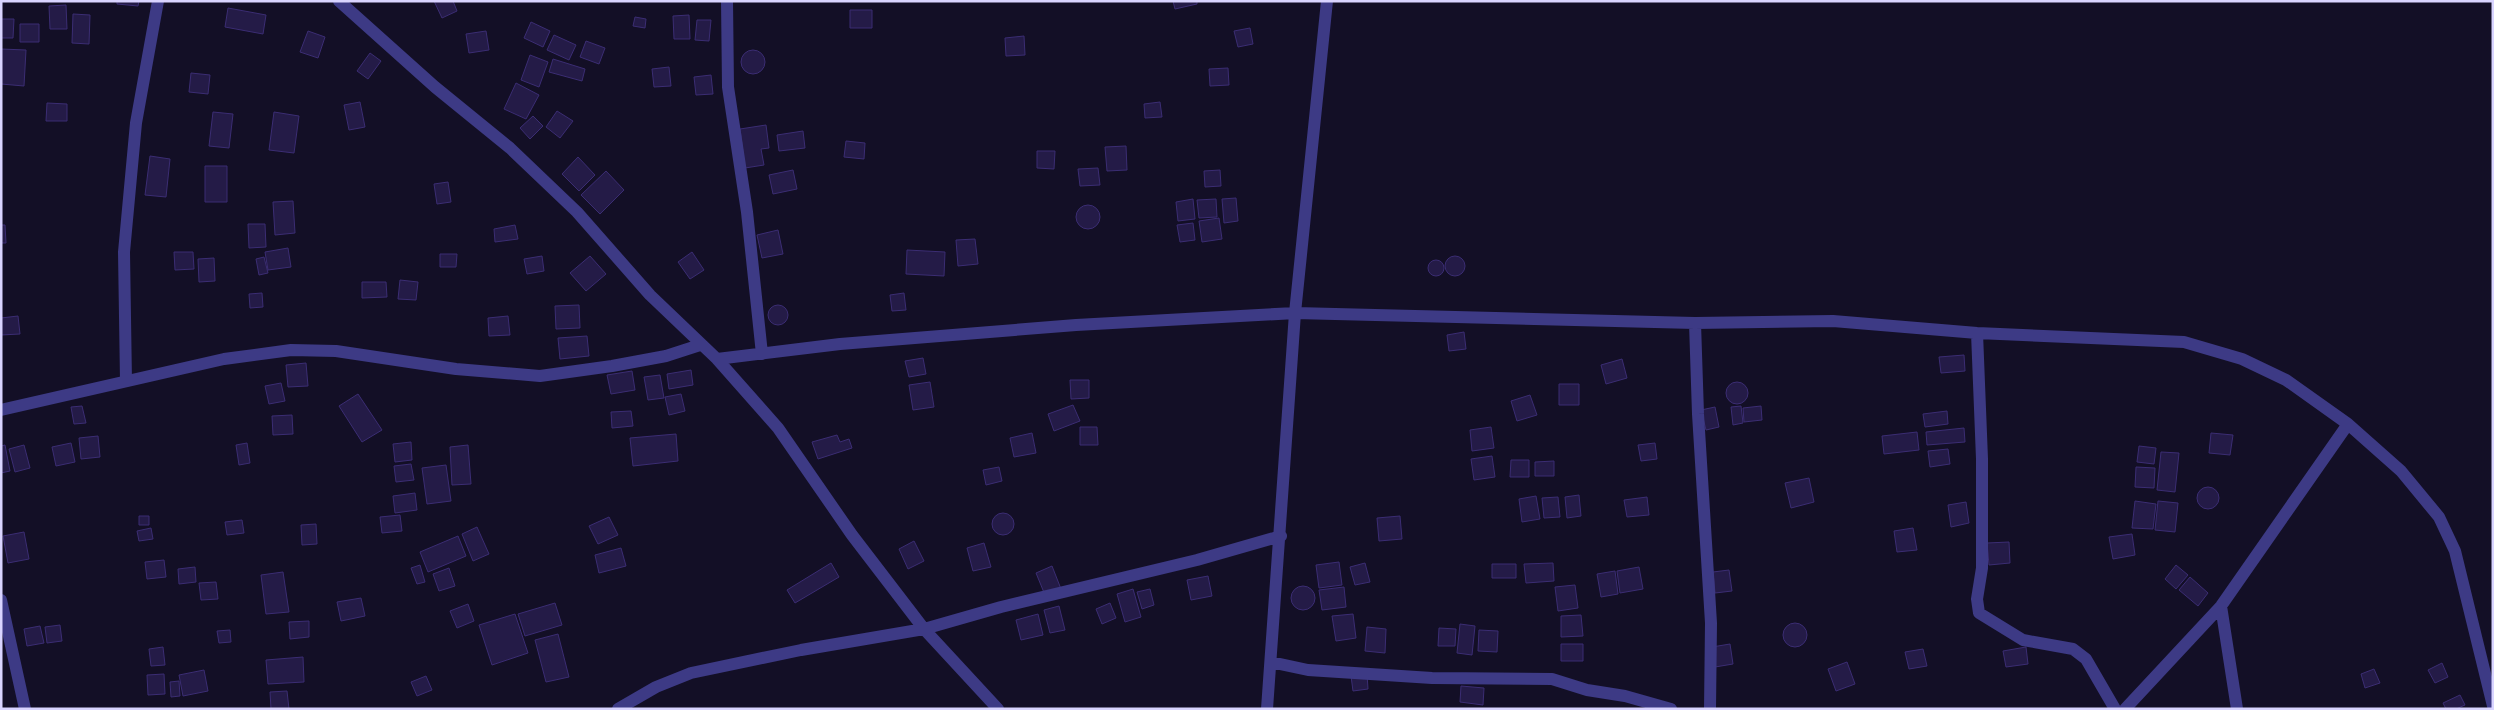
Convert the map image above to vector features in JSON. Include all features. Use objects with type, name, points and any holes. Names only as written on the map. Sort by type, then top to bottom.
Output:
[{"type":"street","points":[[126,381],[124,252],[136,123],[158,1]]},
{"type":"street","points":[[339,1],[435,87],[510,148],[577,212],[650,295],[700,345],[717,359],[778,428],[852,535],[924,628],[998,709]]},
{"type":"street","points":[[727,1],[728,87],[747,212],[762,354]]},
{"type":"street","points":[[1267,709],[1281,536],[1295,313],[1327,1]]},
{"type":"street","points":[[717,359],[840,344],[1067,326],[1295,313],[1695,323],[1833,321],[1977,333],[2184,342],[2242,359],[2286,380],[2348,424],[2401,471],[2439,517],[2455,551],[2493,706]]},
{"type":"street","points":[[1695,323],[1698,414],[1712,623],[1710,709]]},
{"type":"street","points":[[1977,333],[1982,460],[1982,568],[1977,599],[1978,613],[2023,640],[2073,649],[2086,659],[2115,709]]},
{"type":"street","points":[[1,410],[224,359],[291,350],[336,351],[456,369],[540,376],[666,356],[700,345]]},
{"type":"street","points":[[2125,709],[2221,606],[2348,424]]},
{"type":"street","points":[[618,709],[656,687],[691,673],[801,650],[924,628],[1001,607],[1197,560],[1281,536]]},
{"type":"street","points":[[1,600],[25,709]]},
{"type":"street","points":[[2221,606],[2237,709]]},
{"type":"street","points":[[1271,662],[1308,670],[1414,677],[1552,679],[1587,690],[1625,696],[1671,709]]},
{"type":"building","points":[[117,1],[139,1],[138,6],[117,4]]},
{"type":"building","points":[[434,1],[453,1],[457,11],[442,18]]},
{"type":"building","points":[[1173,1],[1197,1],[1197,4],[1175,9]]},
{"type":"building","points":[[66,5],[67,29],[50,29],[49,6]]},
{"type":"building","points":[[228,8],[266,15],[263,34],[225,27]]},
{"type":"building","points":[[850,10],[872,10],[872,28],[850,28]]},
{"type":"building","points":[[73,14],[90,15],[89,44],[72,43]]},
{"type":"building","points":[[689,15],[690,39],[674,39],[673,16]]},
{"type":"building","points":[[635,17],[646,19],[645,28],[633,26]]},
{"type":"building","points":[[1,19],[14,19],[13,38],[1,38]]},
{"type":"building","points":[[697,20],[711,20],[709,41],[695,40]]},
{"type":"building","points":[[531,22],[550,31],[543,47],[524,38]]},
{"type":"building","points":[[20,24],[39,24],[39,42],[20,42]]},
{"type":"building","points":[[1250,28],[1253,44],[1238,47],[1234,31]]},
{"type":"building","points":[[308,31],[325,37],[318,58],[300,52]]},
{"type":"building","points":[[486,31],[489,50],[469,53],[466,34]]},
{"type":"building","points":[[554,35],[576,45],[569,60],[547,50]]},
{"type":"building","points":[[1024,36],[1025,55],[1006,56],[1005,38]]},
{"type":"building","points":[[586,41],[605,48],[599,64],[580,57]]},
{"type":"building","points":[[1,49],[26,50],[24,86],[1,84]]},
{"type":"building","points":[[753,50],[762,53],[765,62],[762,71],[753,74],[744,71],[741,62],[744,53]]},
{"type":"building","points":[[370,53],[381,61],[368,79],[357,71]]},
{"type":"building","points":[[530,55],[548,62],[539,87],[521,80]]},
{"type":"building","points":[[553,59],[585,69],[582,81],[549,72]]},
{"type":"building","points":[[669,67],[671,86],[654,87],[652,69]]},
{"type":"building","points":[[1228,68],[1229,85],[1210,86],[1209,69]]},
{"type":"building","points":[[191,73],[210,75],[208,94],[189,92]]},
{"type":"building","points":[[711,75],[713,94],[696,95],[694,77]]},
{"type":"building","points":[[516,83],[539,95],[526,119],[504,109]]},
{"type":"building","points":[[360,102],[365,127],[349,130],[344,105]]},
{"type":"building","points":[[1160,102],[1162,117],[1145,118],[1144,104]]},
{"type":"building","points":[[47,103],[67,104],[67,121],[46,121]]},
{"type":"building","points":[[557,111],[573,121],[560,138],[546,127]]},
{"type":"building","points":[[213,112],[233,114],[229,148],[209,146]]},
{"type":"building","points":[[274,112],[299,116],[294,153],[269,150]]},
{"type":"building","points":[[533,116],[543,126],[530,139],[520,128]]},
{"type":"building","points":[[766,125],[769,148],[761,149],[764,165],[745,168],[740,129]]},
{"type":"building","points":[[803,131],[805,148],[779,151],[777,135]]},
{"type":"building","points":[[846,141],[865,143],[864,159],[844,157]]},
{"type":"building","points":[[1126,146],[1127,170],[1107,171],[1105,147]]},
{"type":"building","points":[[1037,151],[1055,151],[1054,169],[1037,168]]},
{"type":"building","points":[[150,156],[170,159],[166,197],[145,195]]},
{"type":"building","points":[[578,157],[595,175],[579,191],[562,174]]},
{"type":"building","points":[[205,166],[227,166],[227,202],[205,202]]},
{"type":"building","points":[[1098,168],[1100,185],[1080,186],[1078,169]]},
{"type":"building","points":[[793,170],[797,189],[773,194],[769,175]]},
{"type":"building","points":[[1220,170],[1221,186],[1205,187],[1204,171]]},
{"type":"building","points":[[606,171],[624,190],[600,214],[581,195]]},
{"type":"building","points":[[448,182],[451,202],[437,204],[434,184]]},
{"type":"building","points":[[1236,198],[1238,221],[1224,223],[1222,199]]},
{"type":"building","points":[[1193,199],[1195,219],[1178,221],[1176,202]]},
{"type":"building","points":[[1216,199],[1217,217],[1199,218],[1197,200]]},
{"type":"building","points":[[293,201],[295,233],[275,235],[273,202]]},
{"type":"building","points":[[1088,205],[1093,206],[1099,212],[1099,222],[1093,228],[1088,229],[1083,228],[1077,222],[1076,217],[1077,212],[1083,206]]},
{"type":"building","points":[[1219,218],[1222,239],[1202,242],[1199,221]]},
{"type":"building","points":[[1193,223],[1195,240],[1180,242],[1177,225]]},
{"type":"building","points":[[248,224],[265,224],[266,247],[249,248]]},
{"type":"building","points":[[1,225],[5,225],[6,243],[1,243]]},
{"type":"building","points":[[515,225],[518,239],[495,242],[494,229]]},
{"type":"building","points":[[778,230],[783,254],[762,258],[757,235]]},
{"type":"building","points":[[975,239],[978,264],[958,266],[956,240]]},
{"type":"building","points":[[288,248],[291,267],[268,270],[265,252]]},
{"type":"building","points":[[907,250],[945,252],[944,276],[906,274]]},
{"type":"building","points":[[174,252],[193,252],[194,269],[175,270]]},
{"type":"building","points":[[692,252],[704,270],[690,279],[678,262]]},
{"type":"building","points":[[440,254],[457,254],[456,267],[440,267]]},
{"type":"building","points":[[542,256],[544,271],[527,274],[524,259]]},
{"type":"building","points":[[590,256],[606,274],[586,291],[570,273]]},
{"type":"building","points":[[1455,256],[1462,259],[1465,266],[1462,273],[1455,276],[1448,273],[1445,266],[1448,259]]},
{"type":"building","points":[[264,257],[268,273],[259,275],[256,259]]},
{"type":"building","points":[[214,258],[215,281],[199,282],[198,259]]},
{"type":"building","points":[[1433,260],[1439,260],[1444,265],[1442,274],[1433,276],[1428,271],[1428,265]]},
{"type":"building","points":[[400,280],[418,282],[416,300],[398,299]]},
{"type":"building","points":[[362,282],[386,282],[387,297],[362,298]]},
{"type":"building","points":[[262,293],[263,307],[250,308],[249,294]]},
{"type":"building","points":[[904,293],[906,310],[892,311],[890,295]]},
{"type":"building","points":[[579,305],[580,328],[556,329],[555,306]]},
{"type":"building","points":[[778,305],[785,308],[788,315],[785,322],[778,325],[771,322],[768,315],[771,308]]},
{"type":"building","points":[[18,316],[20,334],[1,335],[1,318]]},
{"type":"building","points":[[508,316],[510,335],[489,336],[488,318]]},
{"type":"building","points":[[1464,332],[1466,349],[1449,351],[1447,335]]},
{"type":"building","points":[[587,336],[589,356],[560,359],[558,338]]},
{"type":"building","points":[[1964,355],[1965,371],[1941,373],[1939,357]]},
{"type":"building","points":[[923,358],[926,374],[909,377],[905,361]]},
{"type":"building","points":[[1622,359],[1627,378],[1606,384],[1601,365]]},
{"type":"building","points":[[306,363],[308,386],[288,387],[286,365]]},
{"type":"building","points":[[691,370],[693,385],[669,389],[667,374]]},
{"type":"building","points":[[632,371],[635,390],[611,394],[607,375]]},
{"type":"building","points":[[660,375],[664,398],[648,400],[644,377]]},
{"type":"building","points":[[1070,380],[1089,380],[1089,398],[1071,399]]},
{"type":"building","points":[[930,382],[934,407],[913,410],[909,385]]},
{"type":"building","points":[[1737,382],[1745,385],[1748,393],[1745,401],[1737,404],[1729,401],[1726,393],[1729,385]]},
{"type":"building","points":[[281,383],[285,401],[269,404],[265,386]]},
{"type":"building","points":[[1559,384],[1579,384],[1579,405],[1559,405]]},
{"type":"building","points":[[358,394],[382,430],[362,442],[339,406]]},
{"type":"building","points":[[681,394],[685,411],[669,415],[665,397]]},
{"type":"building","points":[[1530,395],[1537,415],[1517,421],[1511,401]]},
{"type":"building","points":[[1073,405],[1080,421],[1054,431],[1048,414]]},
{"type":"building","points":[[82,406],[86,423],[74,424],[71,407]]},
{"type":"building","points":[[1741,406],[1743,423],[1733,425],[1731,407]]},
{"type":"building","points":[[1761,406],[1762,420],[1744,422],[1743,408]]},
{"type":"building","points":[[1715,407],[1719,427],[1706,430],[1701,410]]},
{"type":"building","points":[[631,411],[633,426],[612,428],[611,412]]},
{"type":"building","points":[[1947,411],[1948,424],[1925,427],[1923,414]]},
{"type":"building","points":[[292,415],[293,434],[273,435],[272,416]]},
{"type":"building","points":[[1080,427],[1097,427],[1098,445],[1080,445]]},
{"type":"building","points":[[1491,427],[1494,448],[1472,451],[1470,430]]},
{"type":"building","points":[[1964,428],[1965,442],[1927,445],[1926,432]]},
{"type":"building","points":[[1917,432],[1919,450],[1884,454],[1882,436]]},
{"type":"building","points":[[1032,433],[1036,453],[1014,457],[1010,438]]},
{"type":"building","points":[[2211,433],[2233,435],[2230,455],[2209,453]]},
{"type":"building","points":[[676,434],[678,461],[633,466],[630,438]]},
{"type":"building","points":[[837,435],[840,442],[849,439],[852,448],[818,459],[812,442]]},
{"type":"building","points":[[98,436],[100,457],[81,459],[79,438]]},
{"type":"building","points":[[411,442],[412,460],[395,462],[393,444]]},
{"type":"building","points":[[71,443],[75,462],[56,466],[52,447]]},
{"type":"building","points":[[247,443],[250,463],[239,465],[236,445]]},
{"type":"building","points":[[1655,443],[1657,459],[1641,461],[1638,445]]},
{"type":"building","points":[[5,445],[10,471],[1,473],[1,446]]},
{"type":"building","points":[[24,445],[30,468],[15,472],[9,449]]},
{"type":"building","points":[[468,445],[471,484],[452,485],[450,447]]},
{"type":"building","points":[[2139,446],[2156,448],[2154,464],[2137,462]]},
{"type":"building","points":[[1948,449],[1950,464],[1930,467],[1928,451]]},
{"type":"building","points":[[2161,452],[2179,453],[2175,492],[2157,490]]},
{"type":"building","points":[[1492,456],[1495,477],[1474,480],[1471,459]]},
{"type":"building","points":[[1511,460],[1529,460],[1529,477],[1510,477]]},
{"type":"building","points":[[1554,461],[1554,476],[1535,476],[1535,462]]},
{"type":"building","points":[[411,464],[414,480],[396,482],[394,466]]},
{"type":"building","points":[[446,465],[451,501],[427,504],[422,468]]},
{"type":"building","points":[[999,467],[1002,481],[986,485],[983,470]]},
{"type":"building","points":[[2136,467],[2155,468],[2154,488],[2135,487]]},
{"type":"building","points":[[1809,478],[1814,502],[1791,508],[1785,483]]},
{"type":"building","points":[[2208,487],[2216,490],[2219,498],[2216,506],[2208,509],[2200,506],[2197,498],[2200,490]]},
{"type":"building","points":[[415,493],[417,510],[395,513],[393,496]]},
{"type":"building","points":[[1579,495],[1581,516],[1567,518],[1565,497]]},
{"type":"building","points":[[1536,496],[1540,519],[1522,522],[1519,499]]},
{"type":"building","points":[[1558,497],[1560,517],[1544,518],[1542,498]]},
{"type":"building","points":[[1647,497],[1649,515],[1627,517],[1624,500]]},
{"type":"building","points":[[2135,501],[2156,504],[2153,529],[2132,528]]},
{"type":"building","points":[[2158,501],[2178,503],[2175,532],[2155,530]]},
{"type":"building","points":[[1966,502],[1969,523],[1951,527],[1948,505]]},
{"type":"building","points":[[1003,513],[1011,516],[1014,524],[1011,532],[1003,535],[995,532],[992,524],[995,516]]},
{"type":"building","points":[[400,515],[402,531],[382,533],[380,517]]},
{"type":"building","points":[[139,516],[149,516],[149,525],[139,525]]},
{"type":"building","points":[[1400,516],[1402,539],[1379,541],[1377,518]]},
{"type":"building","points":[[609,517],[618,535],[598,544],[589,526]]},
{"type":"building","points":[[242,520],[244,533],[227,535],[225,522]]},
{"type":"building","points":[[316,524],[317,544],[302,545],[301,525]]},
{"type":"building","points":[[477,527],[489,554],[473,561],[462,534]]},
{"type":"building","points":[[151,528],[153,539],[139,541],[137,531]]},
{"type":"building","points":[[1913,528],[1917,550],[1897,552],[1894,531]]},
{"type":"building","points":[[24,532],[29,559],[8,563],[3,536]]},
{"type":"building","points":[[2132,534],[2135,555],[2113,559],[2109,537]]},
{"type":"building","points":[[458,536],[466,556],[428,572],[420,552]]},
{"type":"building","points":[[914,541],[924,561],[908,569],[899,549]]},
{"type":"building","points":[[2009,542],[2010,563],[1989,565],[1987,543]]},
{"type":"building","points":[[984,543],[991,567],[973,571],[967,548]]},
{"type":"building","points":[[621,548],[626,566],[599,573],[595,555]]},
{"type":"building","points":[[164,560],[166,577],[147,579],[145,562]]},
{"type":"building","points":[[1339,562],[1342,585],[1319,588],[1316,565]]},
{"type":"building","points":[[831,563],[839,577],[795,603],[787,590]]},
{"type":"building","points":[[1365,563],[1370,582],[1355,585],[1350,567]]},
{"type":"building","points":[[1553,563],[1554,581],[1526,583],[1524,564]]},
{"type":"building","points":[[1492,564],[1516,564],[1516,578],[1492,578]]},
{"type":"building","points":[[420,565],[425,582],[417,584],[411,568]]},
{"type":"building","points":[[2176,565],[2188,575],[2176,589],[2165,579]]},
{"type":"building","points":[[1052,566],[1061,589],[1045,595],[1036,573]]},
{"type":"building","points":[[195,567],[196,582],[179,584],[178,569]]},
{"type":"building","points":[[1639,567],[1643,589],[1620,593],[1617,571]]},
{"type":"building","points":[[449,568],[455,586],[439,591],[433,574]]},
{"type":"building","points":[[1729,570],[1732,591],[1715,593],[1713,572]]},
{"type":"building","points":[[1615,571],[1618,594],[1601,597],[1597,574]]},
{"type":"building","points":[[283,572],[289,612],[266,614],[261,575]]},
{"type":"building","points":[[1208,576],[1212,596],[1191,600],[1187,580]]},
{"type":"building","points":[[2190,577],[2208,593],[2198,606],[2179,590]]},
{"type":"building","points":[[216,582],[218,599],[201,600],[199,583]]},
{"type":"building","points":[[1575,585],[1578,608],[1558,611],[1555,587]]},
{"type":"building","points":[[1303,586],[1311,590],[1315,598],[1311,606],[1303,610],[1295,606],[1291,598],[1295,590]]},
{"type":"building","points":[[1344,587],[1346,607],[1322,610],[1319,590]]},
{"type":"building","points":[[1133,589],[1141,617],[1125,622],[1117,594]]},
{"type":"building","points":[[1150,589],[1154,605],[1142,609],[1137,592]]},
{"type":"building","points":[[361,598],[365,616],[341,621],[337,602]]},
{"type":"building","points":[[555,603],[562,625],[525,636],[518,614]]},
{"type":"building","points":[[1110,603],[1116,618],[1102,624],[1096,609]]},
{"type":"building","points":[[468,604],[474,621],[457,628],[450,611]]},
{"type":"building","points":[[1059,606],[1065,630],[1050,633],[1044,610]]},
{"type":"building","points":[[515,614],[528,653],[492,665],[479,625]]},
{"type":"building","points":[[1038,614],[1043,635],[1021,640],[1016,620]]},
{"type":"building","points":[[1353,614],[1356,638],[1336,641],[1332,616]]},
{"type":"building","points":[[1581,615],[1583,636],[1561,637],[1561,616]]},
{"type":"building","points":[[309,621],[309,637],[290,639],[289,622]]},
{"type":"building","points":[[1795,623],[1803,627],[1807,635],[1803,643],[1795,647],[1787,643],[1783,635],[1787,627]]},
{"type":"building","points":[[1460,624],[1475,626],[1472,655],[1457,653]]},
{"type":"building","points":[[60,625],[62,641],[47,643],[45,627]]},
{"type":"building","points":[[40,626],[44,643],[27,646],[24,629]]},
{"type":"building","points":[[1367,627],[1386,629],[1385,653],[1365,651]]},
{"type":"building","points":[[1439,628],[1456,629],[1455,646],[1438,646]]},
{"type":"building","points":[[230,630],[231,642],[219,643],[217,631]]},
{"type":"building","points":[[1479,630],[1498,631],[1497,652],[1478,651]]},
{"type":"building","points":[[558,634],[569,677],[546,682],[535,640]]},
{"type":"building","points":[[1561,644],[1583,644],[1583,661],[1561,661]]},
{"type":"building","points":[[1730,644],[1733,664],[1715,667],[1712,647]]},
{"type":"building","points":[[163,647],[165,665],[151,666],[149,649]]},
{"type":"building","points":[[2026,647],[2028,664],[2006,667],[2003,651]]},
{"type":"building","points":[[1923,649],[1927,666],[1909,669],[1905,652]]},
{"type":"building","points":[[303,657],[304,682],[268,684],[266,660]]},
{"type":"building","points":[[1847,662],[1855,684],[1836,691],[1828,669]]},
{"type":"building","points":[[2442,663],[2448,677],[2435,683],[2428,670]]},
{"type":"building","points":[[2374,669],[2380,683],[2365,688],[2361,674]]},
{"type":"building","points":[[204,670],[208,691],[183,696],[179,675]]},
{"type":"building","points":[[164,674],[165,694],[148,695],[147,675]]},
{"type":"building","points":[[1367,674],[1368,689],[1353,691],[1351,676]]},
{"type":"building","points":[[426,676],[432,690],[417,696],[411,682]]},
{"type":"building","points":[[179,681],[180,696],[171,697],[170,682]]},
{"type":"building","points":[[1461,686],[1484,688],[1483,705],[1460,702]]},
{"type":"building","points":[[287,691],[289,709],[271,709],[270,692]]},
{"type":"building","points":[[2460,695],[2465,705],[2456,709],[2446,709],[2443,703]]}]
